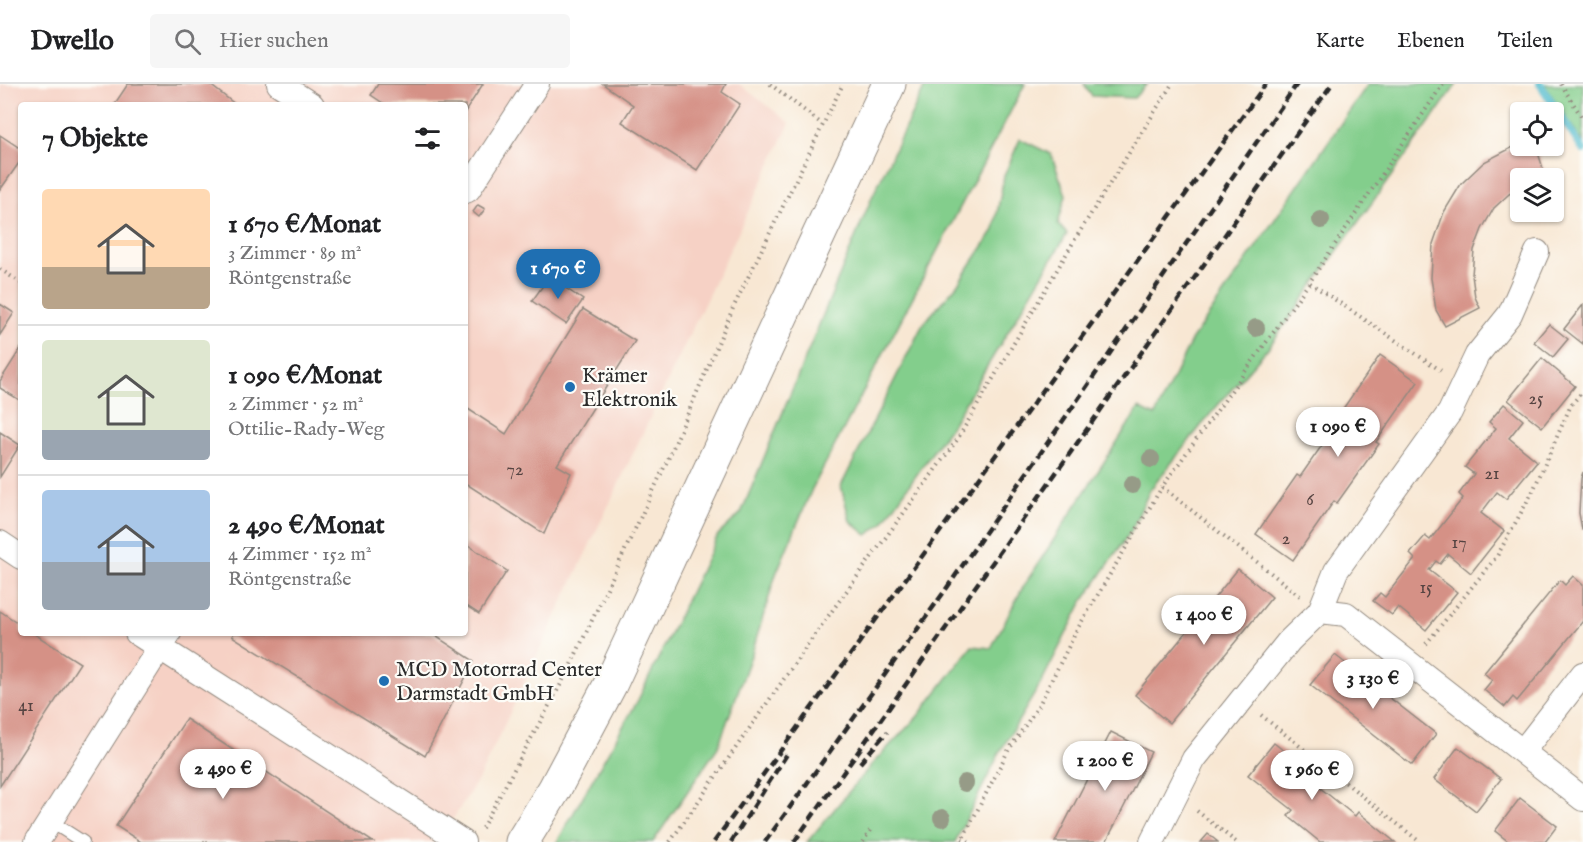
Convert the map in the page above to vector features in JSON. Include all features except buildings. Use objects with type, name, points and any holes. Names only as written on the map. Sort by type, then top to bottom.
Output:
[{"type":"main road","points":[[522,842],[554,790],[611,683],[889,84]]},
{"type":"street","points":[[279,84],[307,102]]},
{"type":"street","points":[[468,190],[537,84]]},
{"type":"street","points":[[1152,842],[1194,759],[1289,641],[1320,611],[1336,571],[1450,412],[1461,384],[1477,355],[1510,314],[1537,252]]},
{"type":"street","points":[[0,543],[18,555]]},
{"type":"street","points":[[1320,611],[1346,614],[1583,799]]},
{"type":"street","points":[[149,636],[164,640],[471,837]]},
{"type":"street","points":[[37,842],[164,640]]},
{"type":"street","points":[[1523,751],[1583,674]]},
{"type":"lane","points":[[50,821],[83,842]]},
{"type":"path","points":[[770,84],[822,124]]},
{"type":"path","points":[[471,837],[568,671],[670,455],[734,306],[843,84]]},
{"type":"path","points":[[670,842],[821,626],[957,440],[1074,241],[1172,84]]},
{"type":"path","points":[[969,842],[961,841],[1008,751],[1039,705],[1078,628],[1162,487],[1310,283],[1443,84]]},
{"type":"path","points":[[1561,84],[1583,119]]},
{"type":"path","points":[[0,269],[18,281]]},
{"type":"path","points":[[1310,283],[1461,384]]},
{"type":"path","points":[[1410,664],[1497,556],[1533,491],[1571,405],[1583,391]]},
{"type":"path","points":[[1162,487],[1320,611]]},
{"type":"path","points":[[1242,700],[1420,842]]},
{"type":"path","points":[[1175,794],[1236,842]]},
{"type":"path","points":[[863,842],[871,829]]},
{"type":"shaded area","points":[[0,84],[739,84],[790,123],[479,778],[438,842],[0,842]]},
{"type":"green space","points":[[926,84],[1025,84],[812,489],[776,574],[752,653],[718,747],[653,842],[557,842],[638,700],[718,535],[741,513],[872,197]]},
{"type":"green space","points":[[1084,84],[1147,84],[1134,98],[1092,96]]},
{"type":"green space","points":[[1368,84],[1457,84],[1268,348],[1212,412],[1150,490],[1131,531],[1082,603],[1041,683],[1001,750],[955,842],[807,842],[873,763],[918,716],[972,646],[991,648],[1023,587],[1139,408],[1155,416],[1191,341]]},
{"type":"green space","points":[[1544,84],[1583,84],[1583,143],[1564,114],[1564,102],[1556,102]]},
{"type":"green space","points":[[1020,139],[1051,154],[1066,195],[1058,224],[1067,234],[953,423],[882,524],[867,535],[850,521],[841,486],[923,324],[957,285],[994,230],[1004,176]]},
{"type":"waterway","points":[[1540,84],[1583,150]]},
{"type":"railway","points":[[714,842],[1266,84]]},
{"type":"railway","points":[[765,842],[944,592],[1297,84]]},
{"type":"railway","points":[[794,842],[1332,84]]},
{"type":"railway","points":[[860,763],[887,732]]},
{"type":"railway","points":[[731,842],[789,751]]},
{"type":"place","name":"Krämer Elektronik","points":[[570,387]]},
{"type":"place","name":"MCD Motorrad Center Darmstadt GmbH","points":[[384,681]]}]
